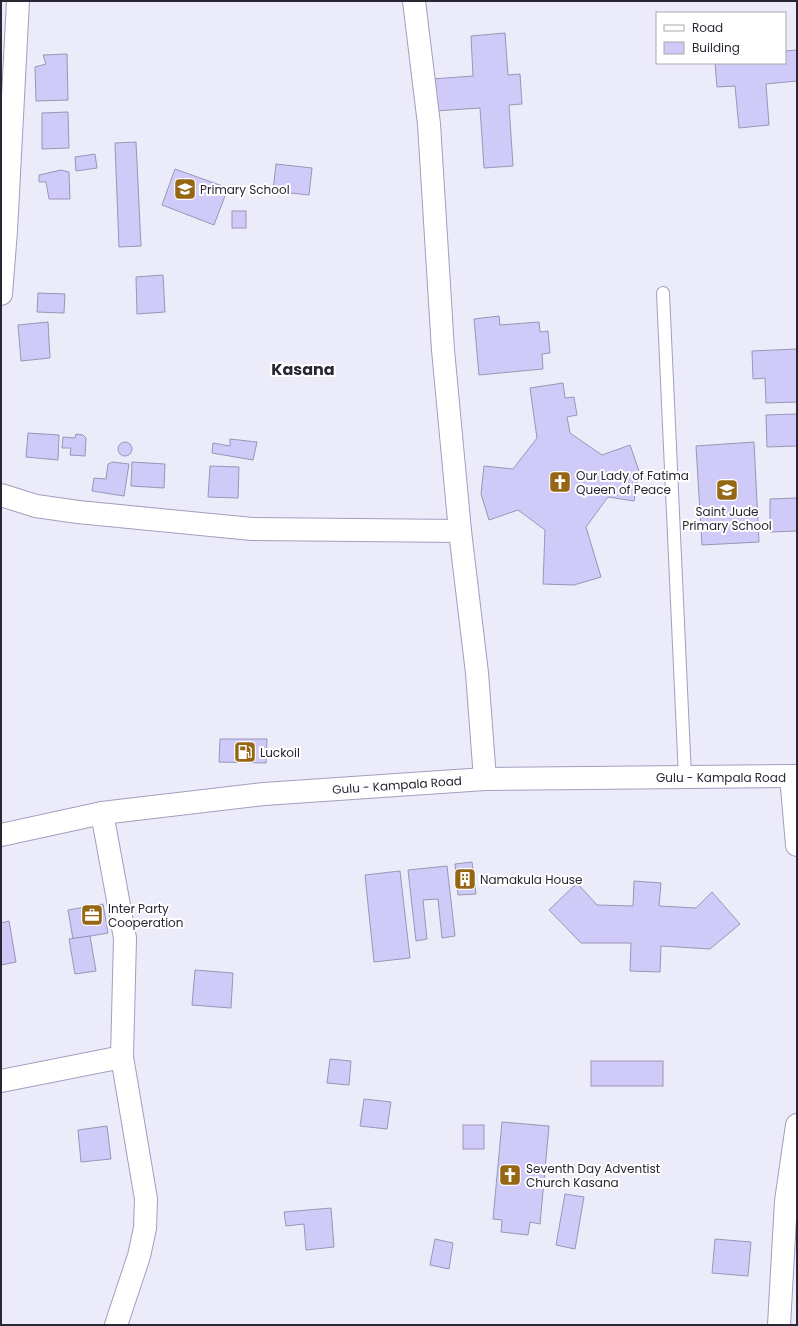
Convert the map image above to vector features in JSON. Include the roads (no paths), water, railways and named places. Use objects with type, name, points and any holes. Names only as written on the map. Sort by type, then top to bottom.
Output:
[{"type":"street","points":[[1,294],[6,231],[18,1]]},
{"type":"street","points":[[414,1],[430,124],[443,350],[460,531],[477,673],[485,779]]},
{"type":"street","points":[[1,495],[36,506],[78,512],[252,529],[460,531]]},
{"type":"street","points":[[794,776],[797,846]]},
{"type":"street","name":"Gulu - Kampala Road","points":[[1,835],[102,813],[264,794],[485,779],[794,776]]},
{"type":"street","points":[[102,813],[125,938],[122,1057],[146,1198],[145,1228],[139,1256],[116,1325]]},
{"type":"street","points":[[1,1081],[122,1057]]},
{"type":"street","points":[[779,1325],[786,1201],[797,1125]]},
{"type":"lane","points":[[663,293],[685,777]]},
{"type":"place","name":"Primary School","points":[[185,189]]},
{"type":"place","name":"Our Lady of Fatima Queen of Peace","points":[[560,482]]},
{"type":"place","name":"Saint Jude Primary School","points":[[727,490]]},
{"type":"place","name":"Luckoil","points":[[245,752]]},
{"type":"place","name":"Namakula House","points":[[465,879]]},
{"type":"place","name":"Inter Party Cooperation","points":[[92,915]]},
{"type":"place","name":"Seventh Day Adventist Church Kasana","points":[[510,1175]]},
{"type":"district","name":"Kasana","points":[[303,369]]}]
